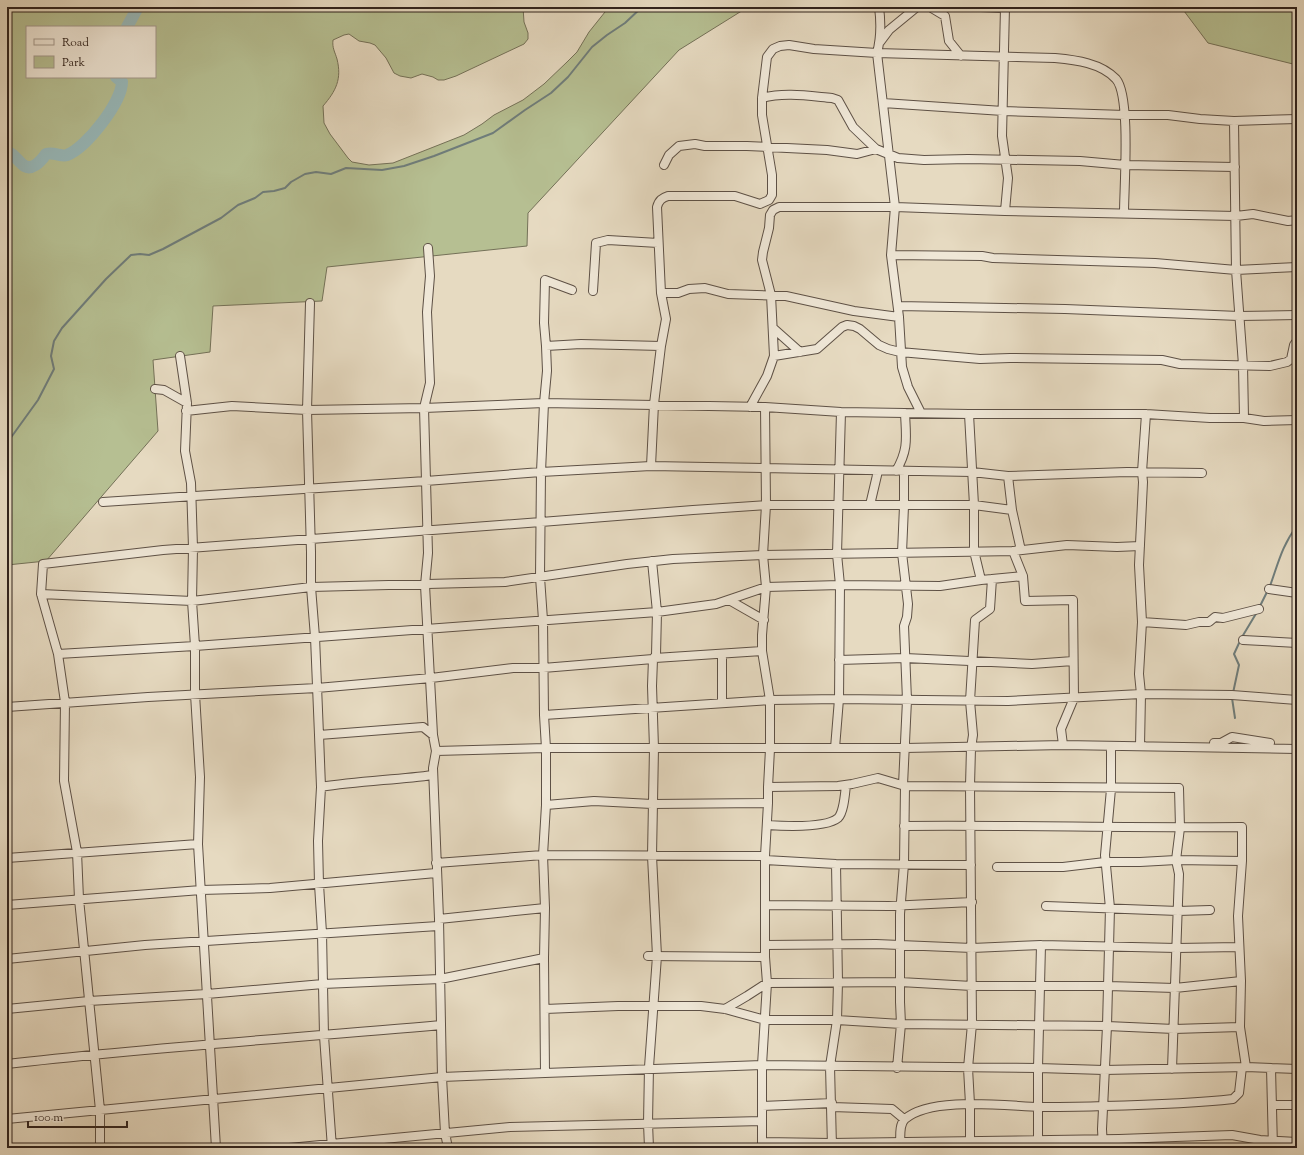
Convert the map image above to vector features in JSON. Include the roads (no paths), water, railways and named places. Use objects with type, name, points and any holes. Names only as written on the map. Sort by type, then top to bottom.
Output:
[{"type":"street","points":[[879,7],[880,42],[877,53],[895,206],[891,255],[898,306],[900,352],[905,379],[921,413]]},
{"type":"street","points":[[880,42],[889,30],[917,7]]},
{"type":"street","points":[[930,7],[944,16],[949,41],[961,56]]},
{"type":"street","points":[[981,7],[1005,8],[1003,148],[1008,178],[1005,211]]},
{"type":"street","points":[[651,466],[654,404],[666,319],[660,293],[658,243],[659,202],[662,198],[668,196],[735,196],[760,204],[768,200],[772,195],[772,175],[762,114],[762,98],[767,57],[773,49],[780,46],[789,45],[814,49],[877,53],[1056,58],[1078,61],[1095,66],[1116,79],[1121,87],[1125,115],[1124,213]]},
{"type":"street","points":[[762,98],[775,95],[790,95],[823,97],[838,100],[853,127],[876,149],[898,158],[924,160],[1080,161],[1125,165],[1235,166]]},
{"type":"street","points":[[883,104],[1003,111],[1168,115],[1234,121],[1297,119]]},
{"type":"street","points":[[1234,121],[1236,270],[1238,316],[1243,365],[1244,418]]},
{"type":"street","points":[[664,165],[669,155],[679,146],[695,144],[705,146],[827,150],[857,154],[876,149]]},
{"type":"street","points":[[768,200],[787,206]]},
{"type":"street","points":[[750,407],[767,376],[774,356],[771,295],[762,260],[762,252],[769,228],[770,215],[768,200]]},
{"type":"street","points":[[770,215],[773,210],[778,207],[787,206],[895,206],[1005,211],[1236,216],[1253,214],[1288,221],[1297,220]]},
{"type":"street","points":[[593,291],[596,243],[608,240],[658,243]]},
{"type":"street","points":[[428,248],[430,276],[427,312],[430,384],[424,408],[428,553],[425,585],[436,751],[433,775],[442,1077],[445,1133],[448,1148]]},
{"type":"street","points":[[891,255],[982,256],[993,258],[1155,263],[1236,270],[1297,267]]},
{"type":"street","points":[[545,1073],[545,908],[543,855],[546,805],[546,748],[544,715],[543,620],[540,577],[541,472],[547,371],[544,323],[545,280],[572,290]]},
{"type":"street","points":[[660,293],[678,293],[689,289],[705,288],[728,294],[786,296],[854,311],[899,318]]},
{"type":"street","points":[[310,303],[307,410],[310,587],[315,637],[321,787],[318,841],[324,1036],[332,1146]]},
{"type":"street","points":[[898,306],[1065,309],[1238,316],[1297,316]]},
{"type":"street","points":[[774,356],[817,349],[842,327],[848,325],[860,329],[879,345],[888,349],[900,352],[980,359],[1162,360],[1180,364],[1270,366],[1287,362],[1291,359],[1294,345],[1297,341]]},
{"type":"street","points":[[773,328],[800,352]]},
{"type":"street","points":[[546,346],[581,344],[661,346]]},
{"type":"street","points":[[180,356],[186,407],[185,451],[191,483],[193,548],[192,601],[195,646],[195,694],[200,777],[198,844],[216,1148]]},
{"type":"street","points":[[155,389],[164,390],[186,407],[232,406],[307,410],[424,408],[544,403],[654,404],[765,407],[841,412],[1146,414],[1210,418],[1244,418],[1264,421],[1297,420]]},
{"type":"street","points":[[765,407],[766,506],[763,555],[766,588],[762,650],[770,700],[770,748],[765,858],[766,983],[762,1065],[762,1145],[1039,1144],[1102,1139],[1232,1135],[1274,1145],[1297,1142]]},
{"type":"street","points":[[835,748],[839,699],[840,660],[840,585],[837,554],[840,506],[841,412]]},
{"type":"street","points":[[897,1068],[901,1024],[900,945],[904,864],[904,785],[907,700],[904,626],[907,617],[908,604],[902,553],[904,506],[900,471],[906,448],[905,413]]},
{"type":"street","points":[[969,414],[974,506],[974,551],[981,580]]},
{"type":"street","points":[[1140,746],[1139,674],[1142,622],[1140,546],[1142,472],[1146,414]]},
{"type":"street","points":[[103,502],[541,472],[651,466],[972,472],[1008,476],[1142,472],[1202,474]]},
{"type":"street","points":[[870,505],[878,471]]},
{"type":"street","points":[[1008,476],[1012,510],[1020,546],[1019,549],[1013,551]]},
{"type":"street","points":[[100,1148],[100,1110],[79,900],[78,852],[64,781],[65,702],[58,654],[41,594],[42,564],[193,548],[693,510],[766,506],[870,505],[974,506],[1012,510]]},
{"type":"street","points":[[41,594],[192,601],[310,587],[505,582],[673,559],[763,555],[1013,551],[1067,545],[1117,547],[1140,546]]},
{"type":"street","points":[[1013,551],[1023,576],[1025,601],[1073,600],[1072,661],[1074,698],[1061,730],[1063,745]]},
{"type":"street","points":[[649,1148],[649,1067],[653,1006],[652,804],[654,748],[652,708],[656,612],[652,562]]},
{"type":"street","points":[[58,654],[195,646],[656,612],[716,604],[766,588],[840,585],[940,586],[1023,576]]},
{"type":"street","points":[[970,1144],[968,1068],[972,1024],[972,902],[970,786],[971,748],[973,735],[970,701],[975,620],[990,609],[992,579]]},
{"type":"street","points":[[1269,589],[1297,593]]},
{"type":"street","points":[[729,600],[764,620]]},
{"type":"street","points":[[1142,622],[1186,625],[1199,622],[1209,622],[1215,617],[1223,618],[1259,609]]},
{"type":"street","points":[[1243,640],[1297,643]]},
{"type":"street","points":[[7,707],[195,694],[317,688],[431,678],[513,668],[544,668],[762,650]]},
{"type":"street","points":[[722,654],[722,702]]},
{"type":"street","points":[[840,660],[905,658],[1032,664],[1072,661]]},
{"type":"street","points":[[544,715],[770,700],[839,699],[1008,701],[1140,694],[1232,695],[1297,700]]},
{"type":"street","points":[[319,735],[423,727],[434,736]]},
{"type":"street","points":[[1140,746],[1221,743],[1232,737],[1260,743],[1297,746]]},
{"type":"street","points":[[436,751],[546,748],[971,748],[1063,745],[1297,749]]},
{"type":"street","points":[[1103,1148],[1104,1070],[1107,1026],[1110,908],[1105,862],[1112,789],[1111,746]]},
{"type":"street","points":[[321,787],[433,775]]},
{"type":"street","points":[[768,787],[846,785],[878,778],[904,785],[1112,789],[1179,788],[1180,828],[1176,860],[1180,874],[1172,1069]]},
{"type":"street","points":[[767,825],[802,826],[823,824],[838,818],[842,811],[846,785]]},
{"type":"street","points":[[546,805],[594,801],[652,804],[768,803]]},
{"type":"street","points":[[900,1145],[901,1126],[904,1119],[926,1109],[970,1104],[1038,1107],[1104,1106],[1179,1104],[1233,1099],[1239,1093],[1244,1067],[1240,1027],[1241,981],[1238,916],[1242,861],[1242,827],[904,826]]},
{"type":"street","points":[[7,858],[198,844]]},
{"type":"street","points":[[436,863],[543,855],[765,858],[836,864],[971,865]]},
{"type":"street","points":[[997,867],[1063,867],[1105,862],[1176,860],[1242,861]]},
{"type":"street","points":[[831,1145],[832,1105],[830,1066],[837,1020],[838,982],[836,864]]},
{"type":"street","points":[[7,905],[201,890],[270,888],[436,874]]},
{"type":"street","points":[[765,905],[901,906],[972,902]]},
{"type":"street","points":[[1046,906],[1178,911],[1210,910]]},
{"type":"street","points":[[7,959],[85,951],[322,933],[438,922],[545,908]]},
{"type":"street","points":[[765,946],[900,945],[972,948],[1041,945],[1177,948],[1239,947]]},
{"type":"street","points":[[1039,1144],[1038,1068],[1041,945]]},
{"type":"street","points":[[653,956],[765,958]]},
{"type":"street","points":[[7,1009],[90,1001],[207,994],[323,984],[440,979],[544,958]]},
{"type":"street","points":[[725,1009],[766,983],[900,982],[972,986],[1108,986],[1175,988],[1241,981]]},
{"type":"street","points":[[545,1009],[618,1006],[701,1006],[725,1009],[765,1020],[837,1020],[901,1024],[1107,1026],[1174,1029],[1240,1027]]},
{"type":"street","points":[[7,1064],[94,1054],[279,1038],[324,1036],[441,1025]]},
{"type":"street","points":[[7,1119],[442,1077],[545,1073],[762,1065],[1104,1070],[1244,1067],[1297,1069]]},
{"type":"street","points":[[1271,1068],[1274,1145]]},
{"type":"street","points":[[762,1106],[832,1105],[892,1109],[904,1119]]},
{"type":"street","points":[[1272,1105],[1297,1105]]},
{"type":"street","points":[[289,1148],[332,1146],[510,1127],[762,1120]]},
{"type":"waterway","points":[[128,26],[138,7]]},
{"type":"waterway","points":[[7,443],[38,400],[54,369],[51,356],[54,341],[62,328],[106,279],[131,255],[149,255],[163,249],[221,218],[238,205],[255,198],[263,192],[285,188],[291,182],[305,174],[316,172],[331,174],[346,168],[382,170],[404,166],[493,133],[551,93],[568,77],[592,47],[625,23],[642,7]]},
{"type":"waterway","points":[[7,151],[22,164],[29,167],[36,165],[46,154],[67,155],[75,151],[93,134],[110,112],[116,101],[122,82],[117,78]]},
{"type":"waterway","points":[[1270,586],[1284,548],[1297,526]]},
{"type":"waterway","points":[[1259,608],[1268,590]]},
{"type":"waterway","points":[[1242,637],[1257,612]]},
{"type":"waterway","points":[[1233,693],[1239,665],[1234,654],[1240,641]]},
{"type":"waterway","points":[[1232,698],[1235,718]]}]
